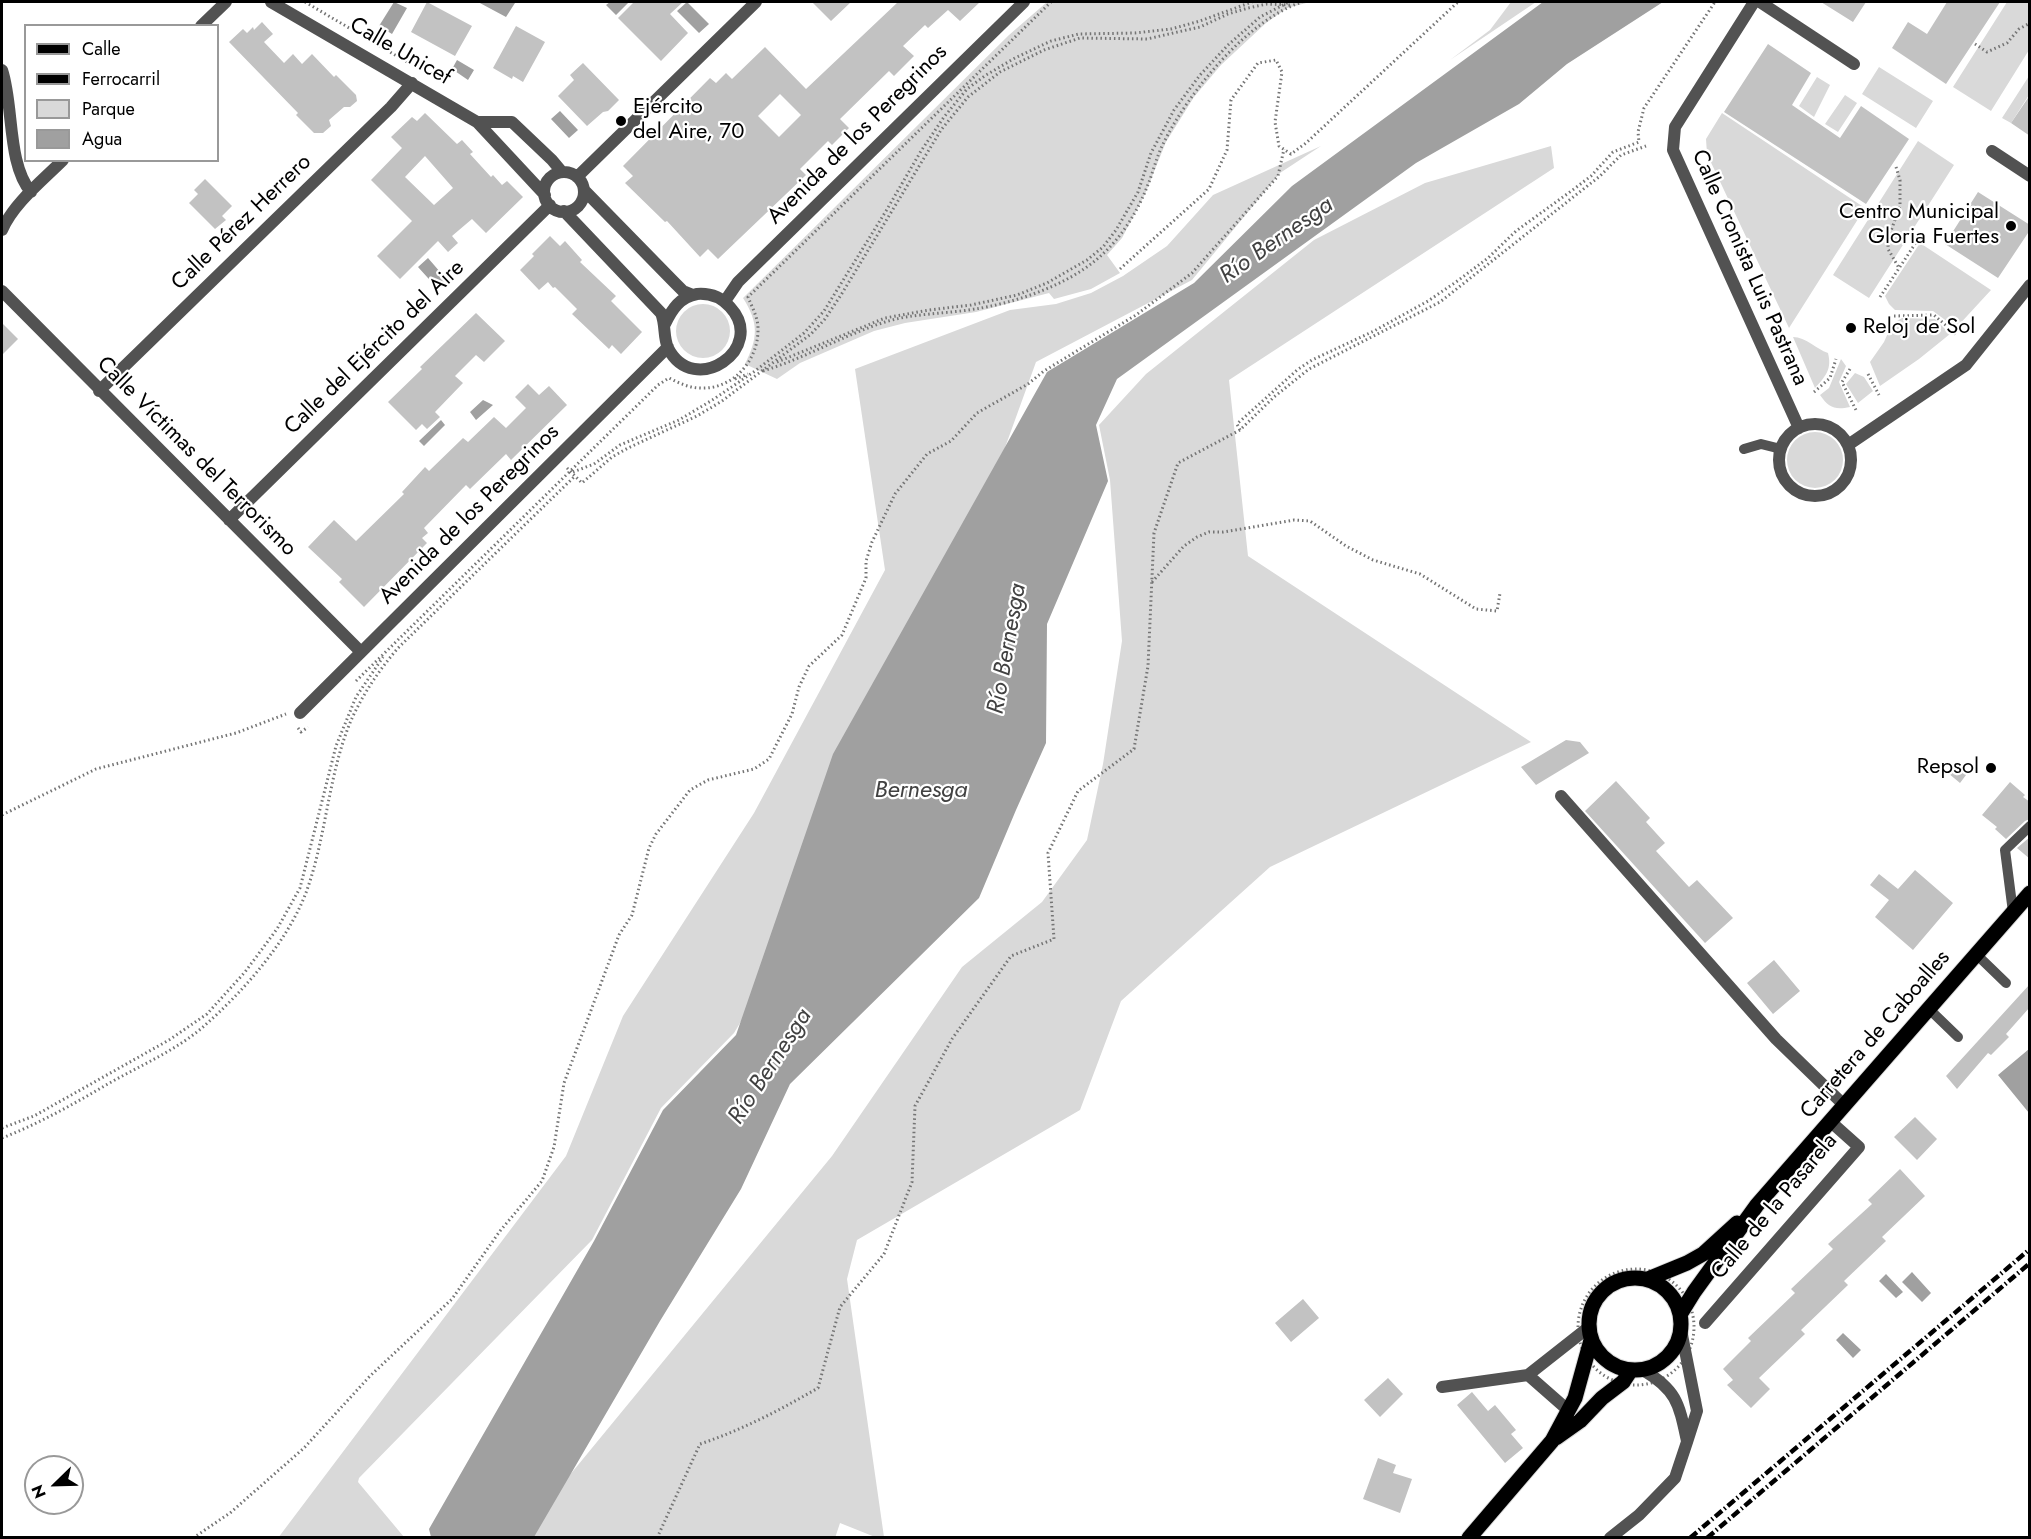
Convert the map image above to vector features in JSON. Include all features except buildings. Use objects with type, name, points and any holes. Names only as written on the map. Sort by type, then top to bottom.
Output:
[{"type":"main road","name":"Carretera de Caboalles","points":[[1684,1308],[1757,1205],[2030,893]]},
{"type":"main road","name":"Carretera de Caboalles","points":[[1654,1277],[1702,1254],[1757,1205]]},
{"type":"main road","points":[[1469,1538],[1551,1442],[1569,1411],[1575,1398],[1586,1357],[1586,1334],[1592,1306],[1599,1294],[1609,1285],[1628,1278],[1654,1277],[1684,1308],[1679,1340],[1668,1356],[1645,1376],[1621,1383],[1602,1398],[1580,1421],[1551,1442]]},
{"type":"main road","points":[[1586,1334],[1597,1351],[1612,1364],[1645,1376]]},
{"type":"street","points":[[203,24],[225,2]]},
{"type":"street","name":"Calle Unicef","points":[[271,2],[477,122],[548,200]]},
{"type":"street","points":[[577,177],[756,2]]},
{"type":"street","name":"Avenida de los Peregrinos","points":[[725,301],[738,282],[1024,2]]},
{"type":"street","name":"Calle Cronista Luis Pastrana","points":[[1754,2],[1675,127],[1673,150],[1799,428]]},
{"type":"street","points":[[1760,2],[1854,64]]},
{"type":"street","points":[[2,70],[6,83],[17,167],[24,184],[31,192]]},
{"type":"street","name":"Calle Pérez Herrero","points":[[99,391],[374,123],[412,83]]},
{"type":"street","points":[[477,122],[512,122],[552,159],[562,172]]},
{"type":"street","points":[[1992,151],[2030,176]]},
{"type":"street","points":[[2,230],[6,220],[61,162]]},
{"type":"street","points":[[665,324],[671,311],[681,300],[693,295],[705,294],[725,301],[734,312],[739,324],[740,338],[735,351],[726,361],[707,369],[687,367],[676,359],[668,347],[661,313],[653,303],[564,211],[548,200],[545,188],[550,178],[562,172],[568,172],[577,177],[584,190],[674,282],[683,291],[693,295]]},
{"type":"street","points":[[564,211],[571,210],[581,202],[584,190]]},
{"type":"street","name":"Calle del Ejército del Aire","points":[[229,520],[548,200]]},
{"type":"street","points":[[1848,445],[1966,365],[2030,285]]},
{"type":"street","name":"Calle Víctimas del Terrorismo","points":[[2,291],[361,652]]},
{"type":"street","name":"Avenida de los Peregrinos","points":[[300,713],[668,347]]},
{"type":"street","points":[[1813,424],[1827,426],[1840,434],[1848,445],[1851,458],[1850,470],[1844,482],[1835,490],[1823,495],[1811,496],[1789,485],[1782,474],[1779,461],[1781,449],[1788,436],[1799,428],[1813,424]]},
{"type":"street","points":[[1561,796],[1776,1040],[1845,1106]]},
{"type":"street","name":"Calle de la Pasarela","points":[[1705,1323],[1858,1147],[1831,1122]]},
{"type":"street","points":[[1610,1538],[1639,1515],[1675,1478],[1697,1411],[1681,1330]]},
{"type":"street","points":[[1442,1387],[1528,1376],[1586,1334]]},
{"type":"street","points":[[1528,1376],[1569,1411]]},
{"type":"street","points":[[1645,1376],[1671,1391],[1680,1410],[1687,1442]]},
{"type":"lane","points":[[1744,449],[1761,444],[1781,449]]},
{"type":"lane","points":[[2013,912],[2005,850],[2030,826]]},
{"type":"lane","points":[[1976,954],[2006,983]]},
{"type":"lane","points":[[1929,1008],[1958,1037]]},
{"type":"path","points":[[571,472],[594,464],[620,446],[679,420],[755,371],[804,333],[824,311],[944,117],[967,89],[986,75],[1051,41],[1079,34],[1135,33],[1171,29],[1252,2]]},
{"type":"path","points":[[730,380],[885,318],[971,305],[1017,295],[1047,283],[1087,260],[1103,247],[1116,230],[1138,192],[1156,144],[1174,110],[1200,75],[1228,45],[1260,17],[1282,5],[1302,2]]},
{"type":"path","points":[[1120,268],[1209,189],[1227,150],[1231,100],[1258,63],[1276,60],[1282,72],[1275,122],[1279,146],[1291,154],[1306,143],[1458,2]]},
{"type":"path","points":[[1240,430],[1237,424],[1297,370],[1312,360],[1374,331],[1428,301],[1488,258],[1516,231],[1591,176],[1612,152],[1639,142],[1638,132],[1644,108],[1715,2]]},
{"type":"path","points":[[762,372],[807,356],[885,322],[975,309],[1027,296],[1073,275],[1095,261],[1115,242],[1131,219],[1148,186],[1162,144],[1203,82],[1262,23],[1290,3]]},
{"type":"path","points":[[567,468],[582,483],[612,457],[697,416],[762,372],[811,334],[825,320],[941,130],[968,97],[1000,72],[1044,50],[1080,38],[1147,39],[1194,29],[1248,8],[1267,4],[1282,5]]},
{"type":"path","points":[[1975,44],[1987,52],[2007,43],[2019,29],[2030,23]]},
{"type":"path","points":[[657,1538],[700,1444],[735,1432],[792,1404],[818,1388],[840,1307],[884,1254],[912,1182],[915,1106],[952,1039],[1011,956],[1054,939],[1048,854],[1078,791],[1134,749],[1148,666],[1154,533],[1178,463],[1240,430],[1274,397],[1309,369],[1440,302],[1600,176],[1621,155],[1646,146]]},
{"type":"path","points":[[193,1538],[230,1513],[304,1448],[370,1376],[452,1299],[500,1232],[542,1181],[554,1147],[564,1083],[619,936],[632,915],[649,848],[656,834],[690,790],[708,780],[754,769],[769,759],[792,714],[799,687],[809,666],[843,635],[866,578],[866,561],[872,542],[895,494],[910,474],[927,454],[951,441],[977,413],[1028,384],[1044,371],[1136,315],[1192,273],[1278,176],[1284,149]]},
{"type":"path","points":[[1896,167],[1900,180],[1900,206],[1887,239],[1888,249],[1899,268]]},
{"type":"path","points":[[1880,297],[1918,238]]},
{"type":"path","points":[[1894,316],[1934,315],[1957,335]]},
{"type":"path","points":[[1814,392],[1830,378],[1836,359]]},
{"type":"path","points":[[1850,369],[1842,382],[1857,412]]},
{"type":"path","points":[[1868,374],[1879,395]]},
{"type":"path","points":[[2,1138],[29,1128],[171,1050],[202,1027],[241,989],[291,924],[308,887],[352,717],[376,675],[398,648],[575,476]]},
{"type":"path","points":[[1151,584],[1184,546],[1197,537],[1209,532],[1223,532],[1294,520],[1310,521],[1346,546],[1373,560],[1420,574],[1476,609],[1497,611],[1500,592]]},
{"type":"path","points":[[2,1128],[34,1116],[169,1040],[207,1014],[245,972],[278,929],[300,888],[336,746],[356,697],[389,648]]},
{"type":"path","points":[[2,815],[96,770],[236,733],[289,713],[300,713]]},
{"type":"path","points":[[1627,1269],[1647,1269],[1654,1277],[1665,1276],[1680,1289],[1684,1308],[1690,1306],[1694,1326],[1691,1346],[1682,1363],[1667,1376],[1645,1376],[1628,1385],[1611,1380],[1595,1369],[1586,1357],[1586,1334],[1578,1318],[1583,1300],[1594,1285],[1609,1275],[1627,1269]]},
{"type":"path","points":[[1640,1388],[1645,1376]]},
{"type":"green space","points":[[1047,2],[1310,2],[1287,8],[1266,23],[1221,65],[1194,97],[1166,142],[1145,194],[1122,238],[1107,255],[1120,273],[1091,289],[1054,299],[1049,293],[976,312],[905,323],[874,331],[800,363],[777,379],[745,364],[755,331],[752,315],[743,298],[1009,35]]},
{"type":"green space","points":[[1511,2],[1536,2],[1450,60],[1490,30]]},
{"type":"green space","points":[[2007,2],[2029,2],[2029,50],[1991,111],[1953,87]]},
{"type":"green space","points":[[1879,67],[1933,101],[1916,128],[1862,94]]},
{"type":"green space","points":[[2029,76],[2029,95],[2011,123],[2002,118]]},
{"type":"green space","points":[[1817,77],[1830,85],[1814,117],[1799,106]]},
{"type":"green space","points":[[1845,95],[1857,103],[1838,132],[1825,124]]},
{"type":"green space","points":[[1722,113],[1865,208],[1789,328],[1707,154],[1706,139]]},
{"type":"green space","points":[[1918,141],[1954,165],[1869,298],[1833,275]]},
{"type":"green space","points":[[1321,146],[1280,173],[1192,280],[1036,362],[882,787],[734,1033],[661,1108],[592,1240],[359,1478],[358,1482],[404,1537],[278,1538],[566,1156],[623,1016],[754,813],[885,570],[855,369],[1010,310],[1056,304],[1091,293],[1123,276],[1167,246],[1213,195]]},
{"type":"green space","points":[[1551,146],[1554,168],[1229,380],[1248,556],[1531,742],[1270,867],[1121,1001],[1080,1110],[857,1240],[847,1279],[884,1537],[875,1537],[840,1523],[835,1538],[518,1538],[832,1156],[962,967],[1042,902],[1087,840],[1103,764],[1122,641],[1110,480],[1099,425],[1146,374],[1314,240],[1425,183]]},
{"type":"green space","points":[[1920,243],[1991,290],[1956,328],[1933,311],[1895,310],[1885,296]]},
{"type":"green space","points":[[698,304],[708,304],[718,308],[726,316],[730,331],[726,346],[718,354],[708,358],[698,358],[688,354],[680,346],[676,336],[676,326],[680,316],[688,308]]},
{"type":"green space","points":[[1902,318],[1935,319],[1950,334],[1880,386],[1870,362],[1884,342],[1892,324]]},
{"type":"green space","points":[[1793,337],[1802,339],[1828,353],[1827,372],[1815,388]]},
{"type":"green space","points":[[1841,359],[1846,366],[1839,382],[1850,407],[1840,408],[1829,405],[1820,395],[1829,388]]},
{"type":"green space","points":[[1855,373],[1864,377],[1873,391],[1858,403],[1846,384]]},
{"type":"green space","points":[[1815,432],[1835,440],[1843,460],[1835,480],[1815,488],[1795,480],[1787,460],[1795,440]]},
{"type":"water","points":[[394,2],[407,8],[392,34],[379,26]]},
{"type":"water","points":[[478,2],[513,2],[515,3],[506,17]]},
{"type":"water","points":[[610,2],[629,2],[616,15],[606,5]]},
{"type":"water","points":[[687,2],[709,24],[699,33],[677,11]]},
{"type":"water","name":"Bernesga","points":[[1543,2],[1663,2],[1567,64],[1519,104],[1416,163],[1117,379],[1096,425],[1108,481],[1047,624],[1046,743],[979,898],[790,1084],[741,1189],[660,1321],[534,1537],[431,1537],[429,1529],[594,1241],[663,1110],[736,1035],[833,754],[1047,372],[1194,283],[1292,186]]},
{"type":"water","points":[[457,60],[474,70],[468,80],[452,69]]},
{"type":"water","points":[[560,111],[578,130],[569,138],[551,119]]},
{"type":"water","points":[[428,258],[447,280],[437,288],[418,267]]},
{"type":"water","points":[[483,400],[493,405],[476,420],[470,412]]},
{"type":"water","points":[[441,420],[445,425],[424,446],[419,441]]},
{"type":"water","points":[[2029,1049],[2029,1113],[1998,1075]]},
{"type":"water","points":[[1912,1272],[1931,1293],[1922,1302],[1902,1282]]},
{"type":"water","points":[[1886,1274],[1903,1292],[1896,1298],[1879,1281]]},
{"type":"water","points":[[1843,1333],[1861,1350],[1853,1358],[1836,1340]]},
{"type":"railway","points":[[1690,1538],[2030,1249]]},
{"type":"railway","points":[[1707,1538],[2030,1263]]},
{"type":"place","name":"Ejército del Aire, 70","points":[[621,121]]},
{"type":"place","name":"Centro Municipal Gloria Fuertes","points":[[2011,226]]},
{"type":"place","name":"Reloj de Sol","points":[[1851,328]]},
{"type":"place","name":"Repsol","points":[[1991,768]]},
{"type":"water label","name":"Río Bernesga","points":[[1277,241]]},
{"type":"water label","name":"Río Bernesga","points":[[1008,649]]},
{"type":"water label","name":"Río Bernesga","points":[[771,1067]]}]
